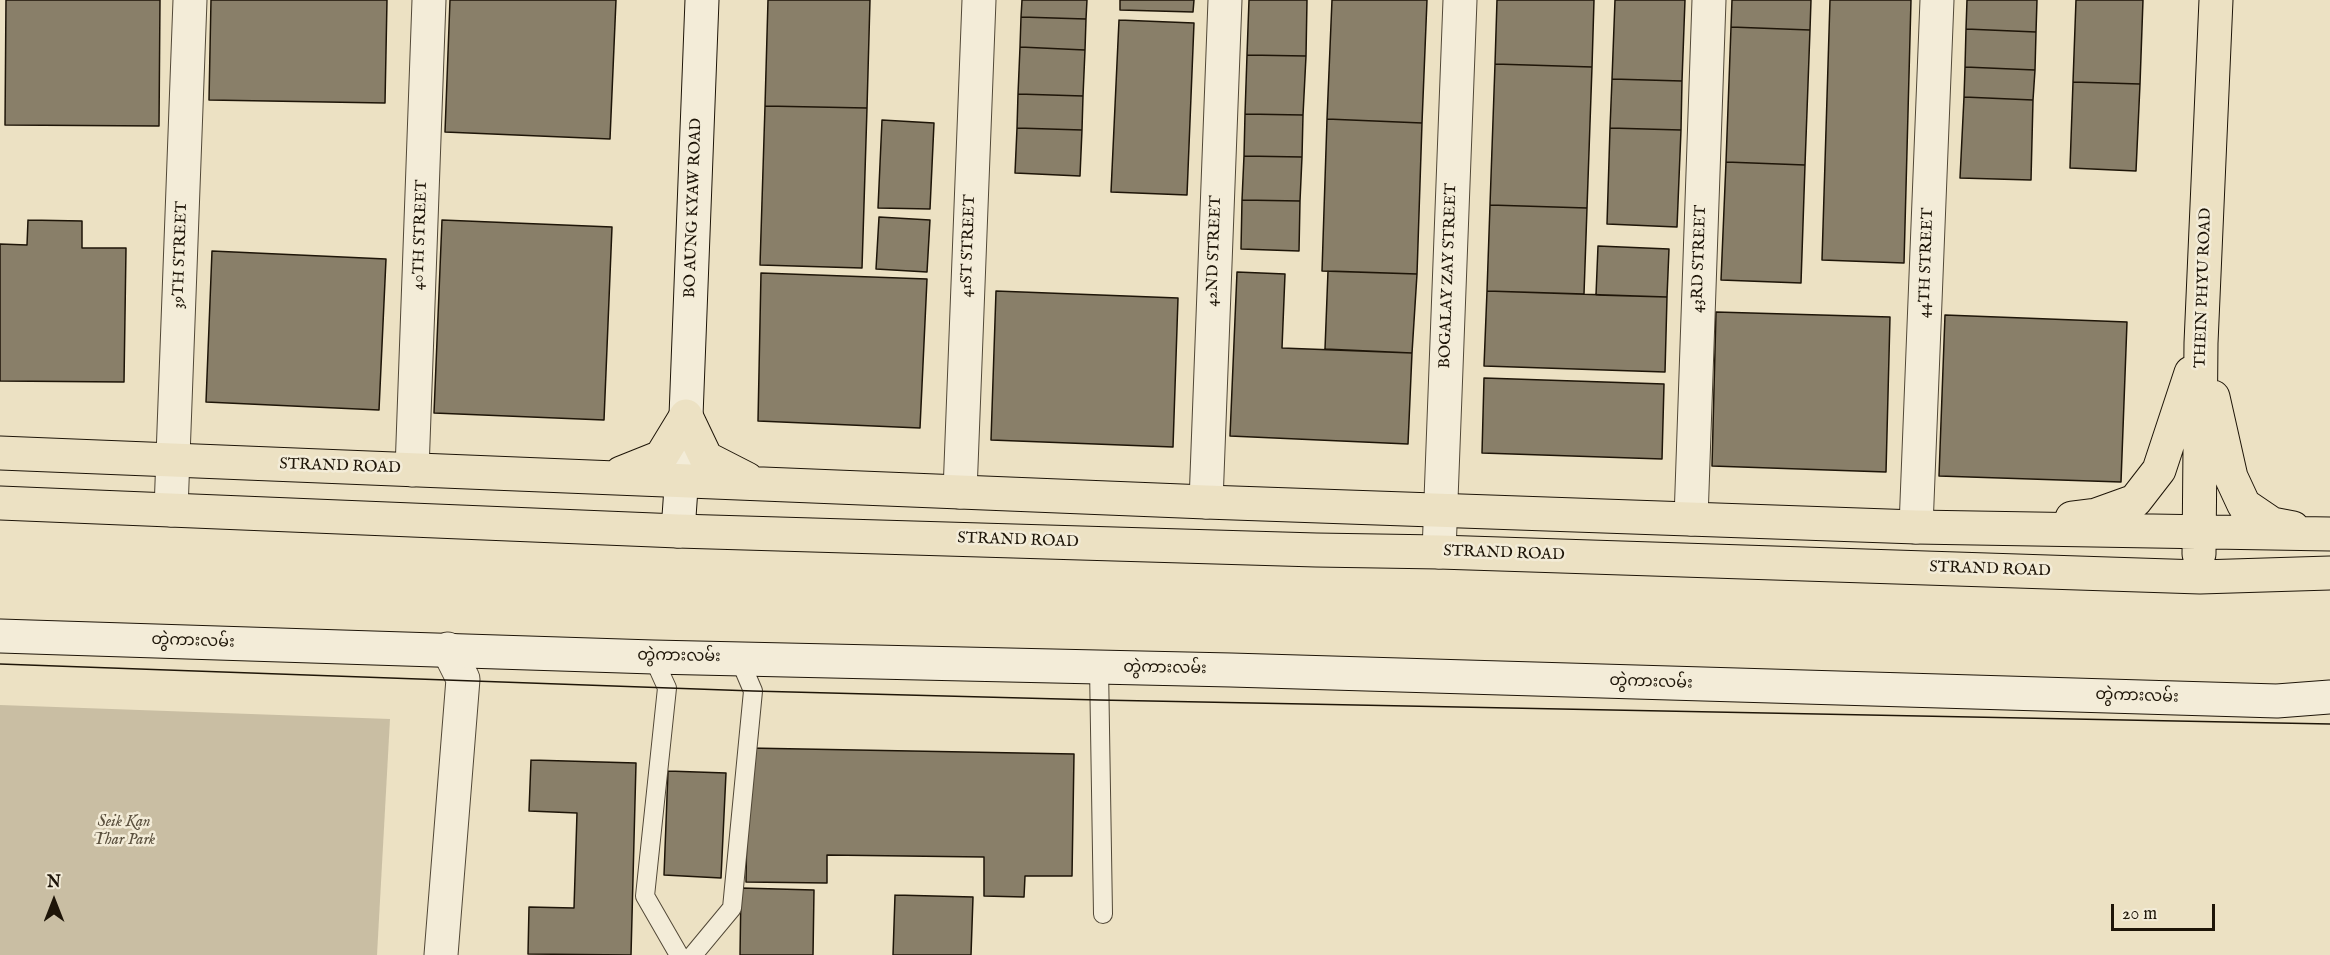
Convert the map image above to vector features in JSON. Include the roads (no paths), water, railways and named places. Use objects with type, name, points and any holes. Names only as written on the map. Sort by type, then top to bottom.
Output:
[{"type":"main road","name":"THEIN PHYU ROAD","points":[[2200,577],[2201,343],[2216,0]]},
{"type":"main road","points":[[1970,529],[2096,515],[2135,501],[2159,470],[2201,343]]},
{"type":"main road","points":[[2201,343],[2231,477],[2244,505],[2272,524],[2325,535]]},
{"type":"main road","points":[[602,477],[630,470],[661,457],[686,416]]},
{"type":"main road","points":[[686,416],[706,458],[756,484]]},
{"type":"main road","name":"STRAND ROAD","points":[[0,453],[1206,502],[1970,529],[2325,535]]},
{"type":"main road","name":"STRAND ROAD","points":[[0,503],[678,531],[1439,552],[2200,577],[2330,573]]},
{"type":"street","name":"39TH STREET","points":[[171,510],[190,0]]},
{"type":"street","name":"40TH STREET","points":[[412,470],[429,0]]},
{"type":"street","name":"BO AUNG KYAW ROAD","points":[[680,481],[686,416],[702,0]]},
{"type":"street","name":"41ST STREET","points":[[960,492],[979,0]]},
{"type":"street","name":"42ND STREET","points":[[1206,502],[1225,0]]},
{"type":"street","name":"BOGALAY ZAY STREET","points":[[1439,552],[1460,0]]},
{"type":"street","name":"43RD STREET","points":[[1691,519],[1709,0]]},
{"type":"street","name":"44TH STREET","points":[[1916,527],[1937,0]]},
{"type":"street","points":[[678,531],[680,481]]},
{"type":"street","name":"တွဲကားလမ်း","points":[[0,636],[653,657],[1099,667],[2277,701],[2330,697]]},
{"type":"street","points":[[441,955],[463,680],[448,649]]},
{"type":"lane","points":[[653,657],[667,688],[645,896],[679,955]]},
{"type":"lane","points":[[693,955],[732,908],[753,691],[740,658]]},
{"type":"lane","points":[[1099,667],[1103,914]]},
{"type":"tram line","points":[[0,664],[753,691],[1099,700],[2330,724]]},
{"type":"park label","name":"Seik Kan Thar Park","points":[[124,832]]}]
